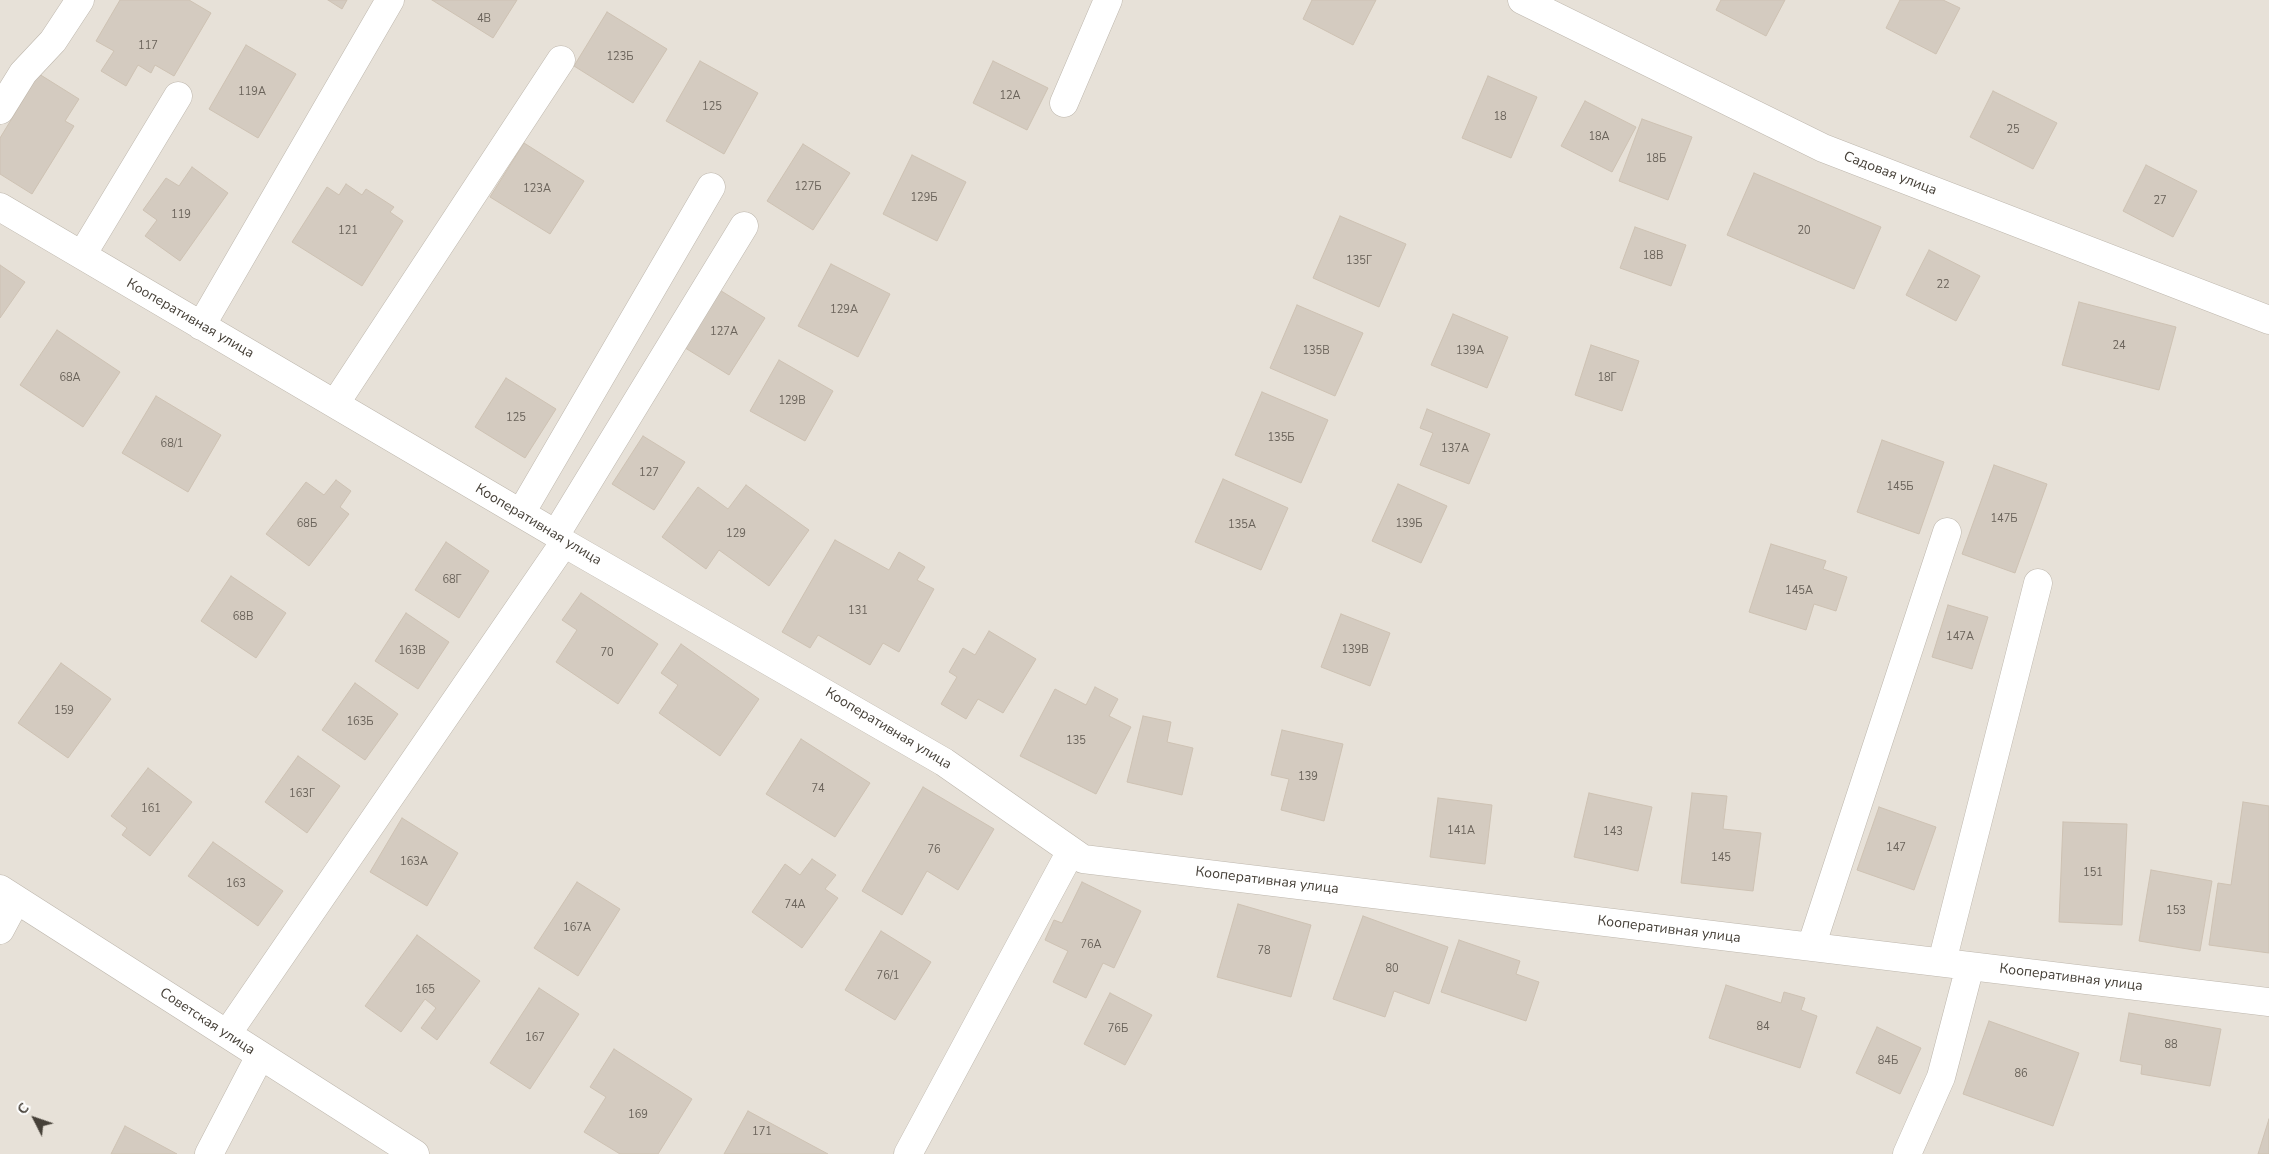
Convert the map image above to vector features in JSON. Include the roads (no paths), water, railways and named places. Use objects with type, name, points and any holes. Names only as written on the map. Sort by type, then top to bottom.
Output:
[{"type":"street","points":[[0,110],[24,73],[53,41],[80,0]]},
{"type":"street","points":[[202,326],[390,0]]},
{"type":"street","points":[[1064,103],[1108,0]]},
{"type":"street","name":"Садовая улица","points":[[1522,0],[1823,148],[2269,320]]},
{"type":"street","points":[[335,404],[561,60]]},
{"type":"street","points":[[82,255],[178,96]]},
{"type":"street","points":[[522,514],[711,187]]},
{"type":"street","name":"Кооперативная улица","points":[[0,207],[560,538],[944,762],[1083,859],[2269,1002]]},
{"type":"street","points":[[227,1034],[560,538],[744,226]]},
{"type":"street","points":[[1811,947],[1948,532]]},
{"type":"street","points":[[1942,962],[2038,583]]},
{"type":"street","points":[[908,1154],[1071,851]]},
{"type":"street","points":[[0,930],[8,894]]},
{"type":"street","name":"Советская улица","points":[[8,894],[415,1154]]},
{"type":"street","points":[[1906,1154],[1941,1077],[1970,966]]},
{"type":"street","points":[[209,1154],[260,1056]]}]
